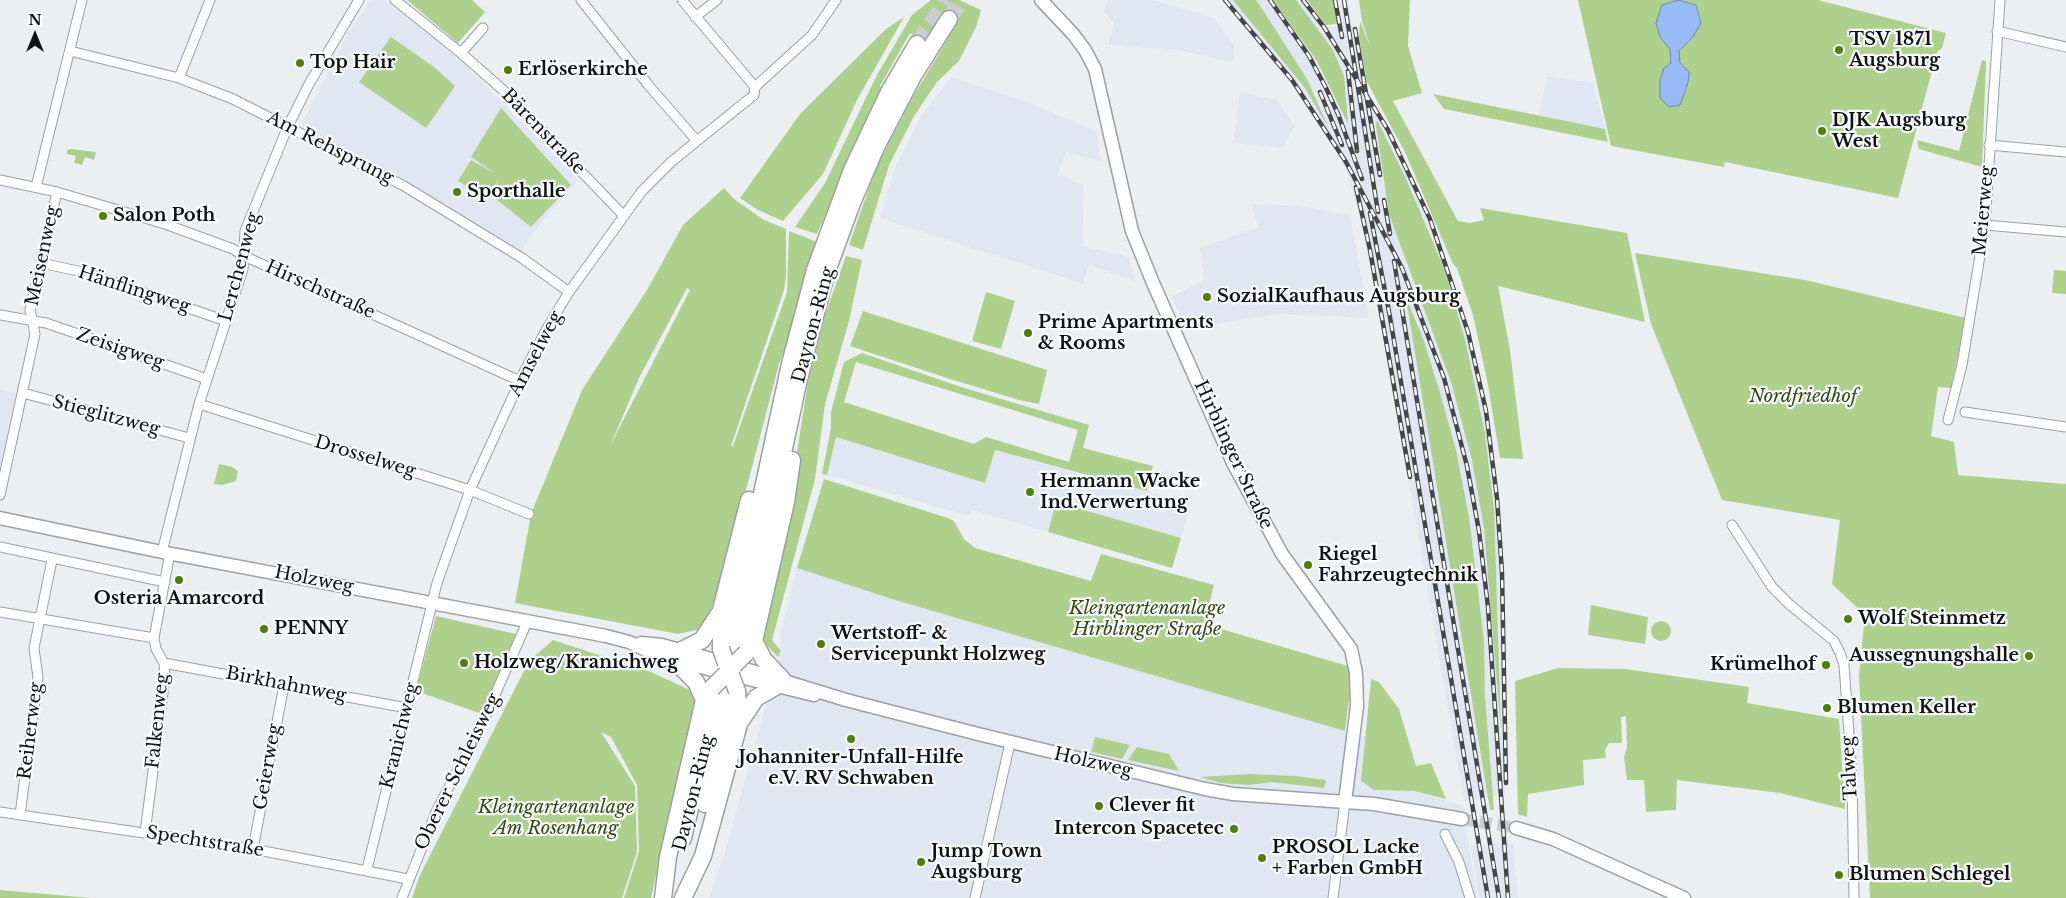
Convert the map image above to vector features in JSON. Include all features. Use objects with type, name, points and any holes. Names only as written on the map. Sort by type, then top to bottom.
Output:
[{"type":"highway","name":"Dayton-Ring","points":[[793,379],[826,274],[864,174],[901,98],[949,19]]},
{"type":"highway","name":"Dayton-Ring","points":[[682,898],[708,792],[729,670],[793,379],[805,306],[829,229],[871,128],[917,44]]},
{"type":"highway","points":[[682,898],[703,856],[739,724],[756,698],[778,683],[764,660],[696,682],[677,655],[706,637],[721,610],[762,445],[793,379]]},
{"type":"highway","points":[[729,670],[786,502],[795,432],[793,379]]},
{"type":"highway","points":[[721,610],[739,724]]},
{"type":"highway","name":"Dayton-Ring","points":[[665,898],[729,670]]},
{"type":"street","name":"Meisenweg","points":[[36,187],[82,0]]},
{"type":"street","points":[[179,78],[210,0]]},
{"type":"street","name":"Lerchenweg","points":[[166,552],[189,438],[243,269],[245,231],[288,126],[330,45],[359,0]]},
{"type":"street","name":"Bärenstraße","points":[[395,0],[461,52],[502,90],[622,215]]},
{"type":"street","points":[[581,0],[650,87],[697,141]]},
{"type":"street","points":[[682,0],[755,87]]},
{"type":"street","points":[[696,17],[717,0]]},
{"type":"street","name":"Amselweg","points":[[433,602],[453,535],[470,490],[520,381],[546,330],[569,292],[622,215],[642,191],[671,162],[754,95],[755,87],[812,35],[836,0]]},
{"type":"street","name":"Hirblinger Straße","points":[[1041,0],[1073,34],[1085,50],[1095,69],[1132,231],[1153,283],[1233,463],[1282,554],[1350,649],[1356,673],[1357,706],[1345,802]]},
{"type":"street","name":"Meierweg","points":[[1948,420],[1962,365],[1985,225],[2000,0]]},
{"type":"street","points":[[461,52],[483,28]]},
{"type":"street","points":[[1997,30],[2066,48]]},
{"type":"street","name":"Am Rehsprung","points":[[70,51],[179,78],[233,99],[404,186],[522,258],[569,292]]},
{"type":"street","points":[[1990,145],[2066,152]]},
{"type":"street","name":"Hirschstraße","points":[[0,180],[57,192],[165,224],[233,249],[244,256],[520,381]]},
{"type":"street","name":"Meisenweg","points":[[0,495],[35,334],[30,310],[57,192]]},
{"type":"street","points":[[1985,225],[2066,232]]},
{"type":"street","name":"Hänflingweg","points":[[41,263],[87,273],[226,321]]},
{"type":"street","name":"Zeisigweg","points":[[0,315],[32,320],[208,379]]},
{"type":"street","name":"Stieglitzweg","points":[[23,393],[189,438]]},
{"type":"street","name":"Drosselweg","points":[[199,404],[470,490],[529,514]]},
{"type":"street","points":[[1965,412],[2066,427]]},
{"type":"street","name":"Holzweg","points":[[0,518],[166,552],[528,620],[629,642],[1010,743],[1205,789],[1233,794],[1345,802]]},
{"type":"street","name":"Talweg","points":[[1732,525],[1772,587],[1789,604],[1834,641],[1844,665],[1852,775],[1854,898]]},
{"type":"street","points":[[0,547],[52,560],[165,582]]},
{"type":"street","points":[[0,612],[154,638],[165,582],[166,552]]},
{"type":"street","name":"Reiherweg","points":[[20,815],[38,677],[34,648],[52,560]]},
{"type":"street","name":"Kranichweg","points":[[367,869],[433,602]]},
{"type":"street","name":"Oberer Schleisweg","points":[[402,898],[436,812],[488,713],[528,620]]},
{"type":"street","name":"Falkenweg","points":[[145,833],[166,678],[164,663],[156,649],[154,638]]},
{"type":"street","name":"Birkhahnweg","points":[[164,663],[406,708]]},
{"type":"street","name":"Geierweg","points":[[253,849],[284,684]]},
{"type":"street","points":[[975,898],[1010,743]]},
{"type":"street","points":[[1333,898],[1345,802],[1404,808],[1462,819]]},
{"type":"street","name":"Spechtstraße","points":[[0,812],[253,849],[367,869],[408,879]]},
{"type":"street","points":[[1516,828],[1553,839],[1684,898]]},
{"type":"street","points":[[1445,834],[1459,862],[1470,898]]},
{"type":"shaded area","points":[[370,0],[387,0],[460,59],[578,180],[540,224],[520,253],[415,188],[301,125],[349,31]]},
{"type":"shaded area","points":[[1107,0],[1153,0],[1214,18],[1234,45],[1233,62],[1177,50],[1108,45],[1114,23],[1104,12]]},
{"type":"shaded area","points":[[1224,0],[1300,0],[1322,28],[1339,26],[1345,39],[1339,0],[1348,0],[1358,56],[1371,103],[1417,192],[1440,251],[1467,332],[1484,411],[1492,465],[1498,529],[1505,796],[1464,801],[1369,250],[1344,162],[1291,80]]},
{"type":"shaded area","points":[[951,77],[1027,102],[1096,131],[1101,162],[1066,152],[1058,174],[1084,185],[1083,246],[1129,257],[1135,281],[1089,265],[1083,284],[880,218],[896,165],[922,114]]},
{"type":"shaded area","points":[[1547,77],[1593,82],[1605,129],[1538,117]]},
{"type":"shaded area","points":[[1240,92],[1277,100],[1295,126],[1282,148],[1233,143]]},
{"type":"shaded area","points":[[1252,204],[1299,206],[1350,215],[1369,318],[1279,314],[1187,329],[1171,297],[1204,280],[1200,248],[1258,227]]},
{"type":"shaded area","points":[[0,389],[20,395],[0,477]]},
{"type":"shaded area","points":[[836,437],[984,483],[994,450],[1089,477],[1191,502],[1181,538],[1056,503],[1048,532],[972,510],[969,516],[827,475]]},
{"type":"shaded area","points":[[797,568],[895,600],[1367,737],[1361,781],[1374,790],[1414,791],[1463,806],[1477,898],[709,898],[725,852],[781,651],[780,635]]},
{"type":"shaded area","points":[[1503,842],[1513,843],[1518,898],[1479,898],[1471,847]]},
{"type":"green space","points":[[407,0],[472,0],[485,12],[458,43]]},
{"type":"green space","points":[[931,0],[959,0],[981,10],[976,27],[959,61],[937,82],[914,116],[889,165],[863,250],[849,245],[876,168],[914,95],[958,22],[943,12],[924,43],[910,33],[880,86],[881,88],[817,234],[795,227],[825,183],[877,75],[912,15]]},
{"type":"green space","points":[[1233,0],[1256,0],[1307,79],[1328,127],[1305,88]]},
{"type":"green space","points":[[1273,0],[1296,0],[1333,50],[1344,76],[1348,124],[1317,61]]},
{"type":"green space","points":[[1307,0],[1334,0],[1338,24],[1326,25]]},
{"type":"green space","points":[[1359,0],[1410,0],[1408,46],[1422,93],[1393,101],[1458,221],[1470,223],[1484,220],[1480,208],[1627,233],[1645,322],[1498,286],[1510,350],[1523,459],[1500,458],[1488,385],[1473,315],[1457,268],[1453,264],[1405,152],[1367,82],[1359,37],[1360,21],[1370,46],[1362,21]]},
{"type":"green space","points":[[1578,0],[1818,0],[1946,33],[1942,48],[1937,52],[1898,198],[1725,162],[1724,167],[1611,146]]},
{"type":"green space","points":[[904,17],[857,100],[823,174],[783,221],[758,210],[740,198],[800,114],[886,29]]},
{"type":"green space","points":[[391,37],[434,67],[455,86],[426,128],[359,82]]},
{"type":"green space","points":[[1982,60],[1986,61],[1982,167],[1919,149],[1917,140],[1959,151]]},
{"type":"green space","points":[[1433,94],[1605,129],[1608,142],[1444,109]]},
{"type":"green space","points":[[501,108],[571,185],[531,227],[491,195],[500,177],[487,198],[458,181],[471,160],[496,174],[471,157]]},
{"type":"green space","points":[[1377,120],[1407,181],[1446,273],[1466,343],[1485,434],[1494,509],[1501,731],[1484,528],[1472,460],[1451,382],[1389,214],[1376,125]]},
{"type":"green space","points":[[67,150],[96,152],[94,160],[85,157],[82,165],[74,163],[76,156],[67,154]]},
{"type":"green space","points":[[724,188],[734,199],[764,220],[786,229],[786,277],[784,290],[731,446],[733,446],[787,292],[789,231],[817,242],[792,329],[779,364],[725,570],[707,622],[700,629],[678,634],[515,603],[531,514],[582,390],[647,290],[683,225]],"holes":[[[687,288],[690,290],[610,446],[640,376]]]},
{"type":"green space","name":"Nordfriedhof","points":[[1635,253],[1805,280],[1966,318],[1951,388],[1938,387],[1931,436],[1954,442],[1958,475],[2066,484],[2066,898],[1870,898],[1859,675],[1865,615],[1832,584],[1840,520],[1722,500],[1651,324]]},
{"type":"green space","points":[[846,256],[862,260],[849,321],[825,404],[815,479],[772,640],[781,651],[778,657],[760,638],[786,523],[808,382],[825,315]]},
{"type":"green space","points":[[2054,270],[2066,271],[2066,294],[2052,293]]},
{"type":"green space","points":[[986,292],[1015,301],[1001,349],[972,341]]},
{"type":"green space","points":[[1406,298],[1423,338],[1441,396],[1456,450],[1469,517],[1484,641],[1485,697],[1494,810],[1490,810]]},
{"type":"green space","points":[[863,311],[1047,370],[1039,404],[1019,400],[950,379],[850,346]]},
{"type":"green space","points":[[862,353],[961,387],[1089,425],[1083,448],[1153,466],[1147,491],[995,450],[985,483],[836,437],[827,475],[822,474],[831,428],[831,412],[844,362]],"holes":[[[856,362],[1078,430],[1069,462],[986,437],[974,444],[844,402]]]},
{"type":"green space","points":[[219,464],[232,467],[238,471],[236,481],[222,485],[214,484]]},
{"type":"green space","name":"Kleingartenanlage Hirblinger Straße","points":[[824,479],[948,518],[954,521],[964,539],[975,548],[1091,581],[1101,554],[1214,585],[1204,624],[1348,666],[1351,684],[1345,731],[895,600],[797,568]]},
{"type":"green space","points":[[1056,502],[1181,538],[1172,568],[1048,532]]},
{"type":"green space","points":[[1591,605],[1648,617],[1645,644],[1588,635]]},
{"type":"green space","name":"Holzweg/Kranichweg","points":[[436,616],[516,634],[482,714],[416,691]]},
{"type":"green space","points":[[1661,621],[1668,624],[1671,631],[1668,638],[1661,641],[1654,638],[1651,631],[1654,624]]},
{"type":"green space","name":"Kleingartenanlage Am Rosenhang","points":[[553,640],[651,672],[690,690],[695,698],[651,898],[624,898],[639,851],[637,785],[611,737],[601,732],[635,786],[637,852],[622,898],[412,898],[420,875],[529,661]]},
{"type":"green space","points":[[1558,668],[1626,669],[1749,687],[1747,703],[1839,719],[1845,809],[1780,793],[1677,780],[1676,810],[1646,812],[1644,780],[1627,780],[1624,757],[1627,747],[1626,716],[1621,717],[1622,743],[1609,743],[1605,750],[1606,758],[1583,760],[1584,785],[1528,794],[1527,817],[1518,814],[1515,681]]},
{"type":"green space","points":[[1371,679],[1379,682],[1399,709],[1416,766],[1431,763],[1446,799],[1414,791],[1374,790],[1361,781]]},
{"type":"green space","points":[[1095,737],[1130,745],[1122,759],[1091,752]]},
{"type":"green space","points":[[1137,747],[1169,754],[1179,771],[1128,760]]},
{"type":"green space","points":[[1250,774],[1295,776],[1326,780],[1324,788],[1272,782],[1249,785],[1221,783],[1200,777]]},
{"type":"green space","points":[[0,890],[91,898],[0,898]]},
{"type":"water","points":[[1678,0],[1696,5],[1701,23],[1693,37],[1679,51],[1680,63],[1689,72],[1688,83],[1680,105],[1669,107],[1660,98],[1660,80],[1664,68],[1671,63],[1670,49],[1660,37],[1656,23],[1662,5]]},
{"type":"tunnel","points":[[917,44],[947,0]]},
{"type":"tunnel","points":[[949,19],[962,0]]},
{"type":"tunnel","points":[[1462,819],[1516,828]]},
{"type":"railway","points":[[1225,0],[1292,80],[1346,162],[1402,268],[1444,378],[1467,466],[1479,531],[1488,607],[1508,898]]},
{"type":"railway","points":[[1270,0],[1309,56],[1326,88],[1338,114],[1362,179]]},
{"type":"railway","points":[[1303,0],[1324,27],[1388,130],[1430,219],[1468,332],[1486,411],[1497,498],[1502,573],[1506,783]]},
{"type":"railway","points":[[1335,0],[1342,37]]},
{"type":"railway","points":[[1344,0],[1378,212]]},
{"type":"railway","points":[[1355,29],[1380,175]]},
{"type":"railway","points":[[1348,71],[1357,151]]},
{"type":"railway","points":[[1320,92],[1342,145]]},
{"type":"railway","points":[[1356,187],[1370,250],[1410,477]]},
{"type":"railway","points":[[1384,200],[1390,234]]},
{"type":"railway","points":[[1370,213],[1390,317],[1488,898]]},
{"type":"railway","points":[[1394,261],[1499,898]]},
{"type":"place","name":"TSV 1871 Augsburg","points":[[1839,50]]},
{"type":"place","name":"Top Hair","points":[[300,63]]},
{"type":"place","name":"Erlöserkirche","points":[[508,70]]},
{"type":"place","name":"DJK Augsburg West","points":[[1822,131]]},
{"type":"place","name":"Sporthalle","points":[[457,192]]},
{"type":"place","name":"Salon Poth","points":[[103,216]]},
{"type":"place","name":"SozialKaufhaus Augsburg","points":[[1207,297]]},
{"type":"place","name":"Prime Apartments & Rooms","points":[[1028,333]]},
{"type":"place","name":"Hermann Wacke Ind.Verwertung","points":[[1030,492]]},
{"type":"place","name":"Riegel Fahrzeugtechnik","points":[[1308,565]]},
{"type":"place","name":"Osteria Amarcord","points":[[179,580]]},
{"type":"place","name":"Wolf Steinmetz","points":[[1848,619]]},
{"type":"place","name":"PENNY","points":[[264,629]]},
{"type":"place","name":"Wertstoff- & Servicepunkt Holzweg","points":[[821,644]]},
{"type":"place","name":"Aussegnungshalle","points":[[2029,656]]},
{"type":"place","name":"Holzweg/Kranichweg","points":[[464,663]]},
{"type":"place","name":"Krümelhof","points":[[1826,665]]},
{"type":"place","name":"Blumen Keller","points":[[1827,708]]},
{"type":"place","name":"Johanniter-Unfall-Hilfe e.V. RV Schwaben","points":[[851,739]]},
{"type":"place","name":"Clever fit","points":[[1099,806]]},
{"type":"place","name":"Intercon Spacetec","points":[[1234,829]]},
{"type":"place","name":"PROSOL Lacke + Farben GmbH","points":[[1262,858]]},
{"type":"place","name":"Jump Town Augsburg","points":[[921,862]]},
{"type":"place","name":"Blumen Schlegel","points":[[1839,875]]}]
